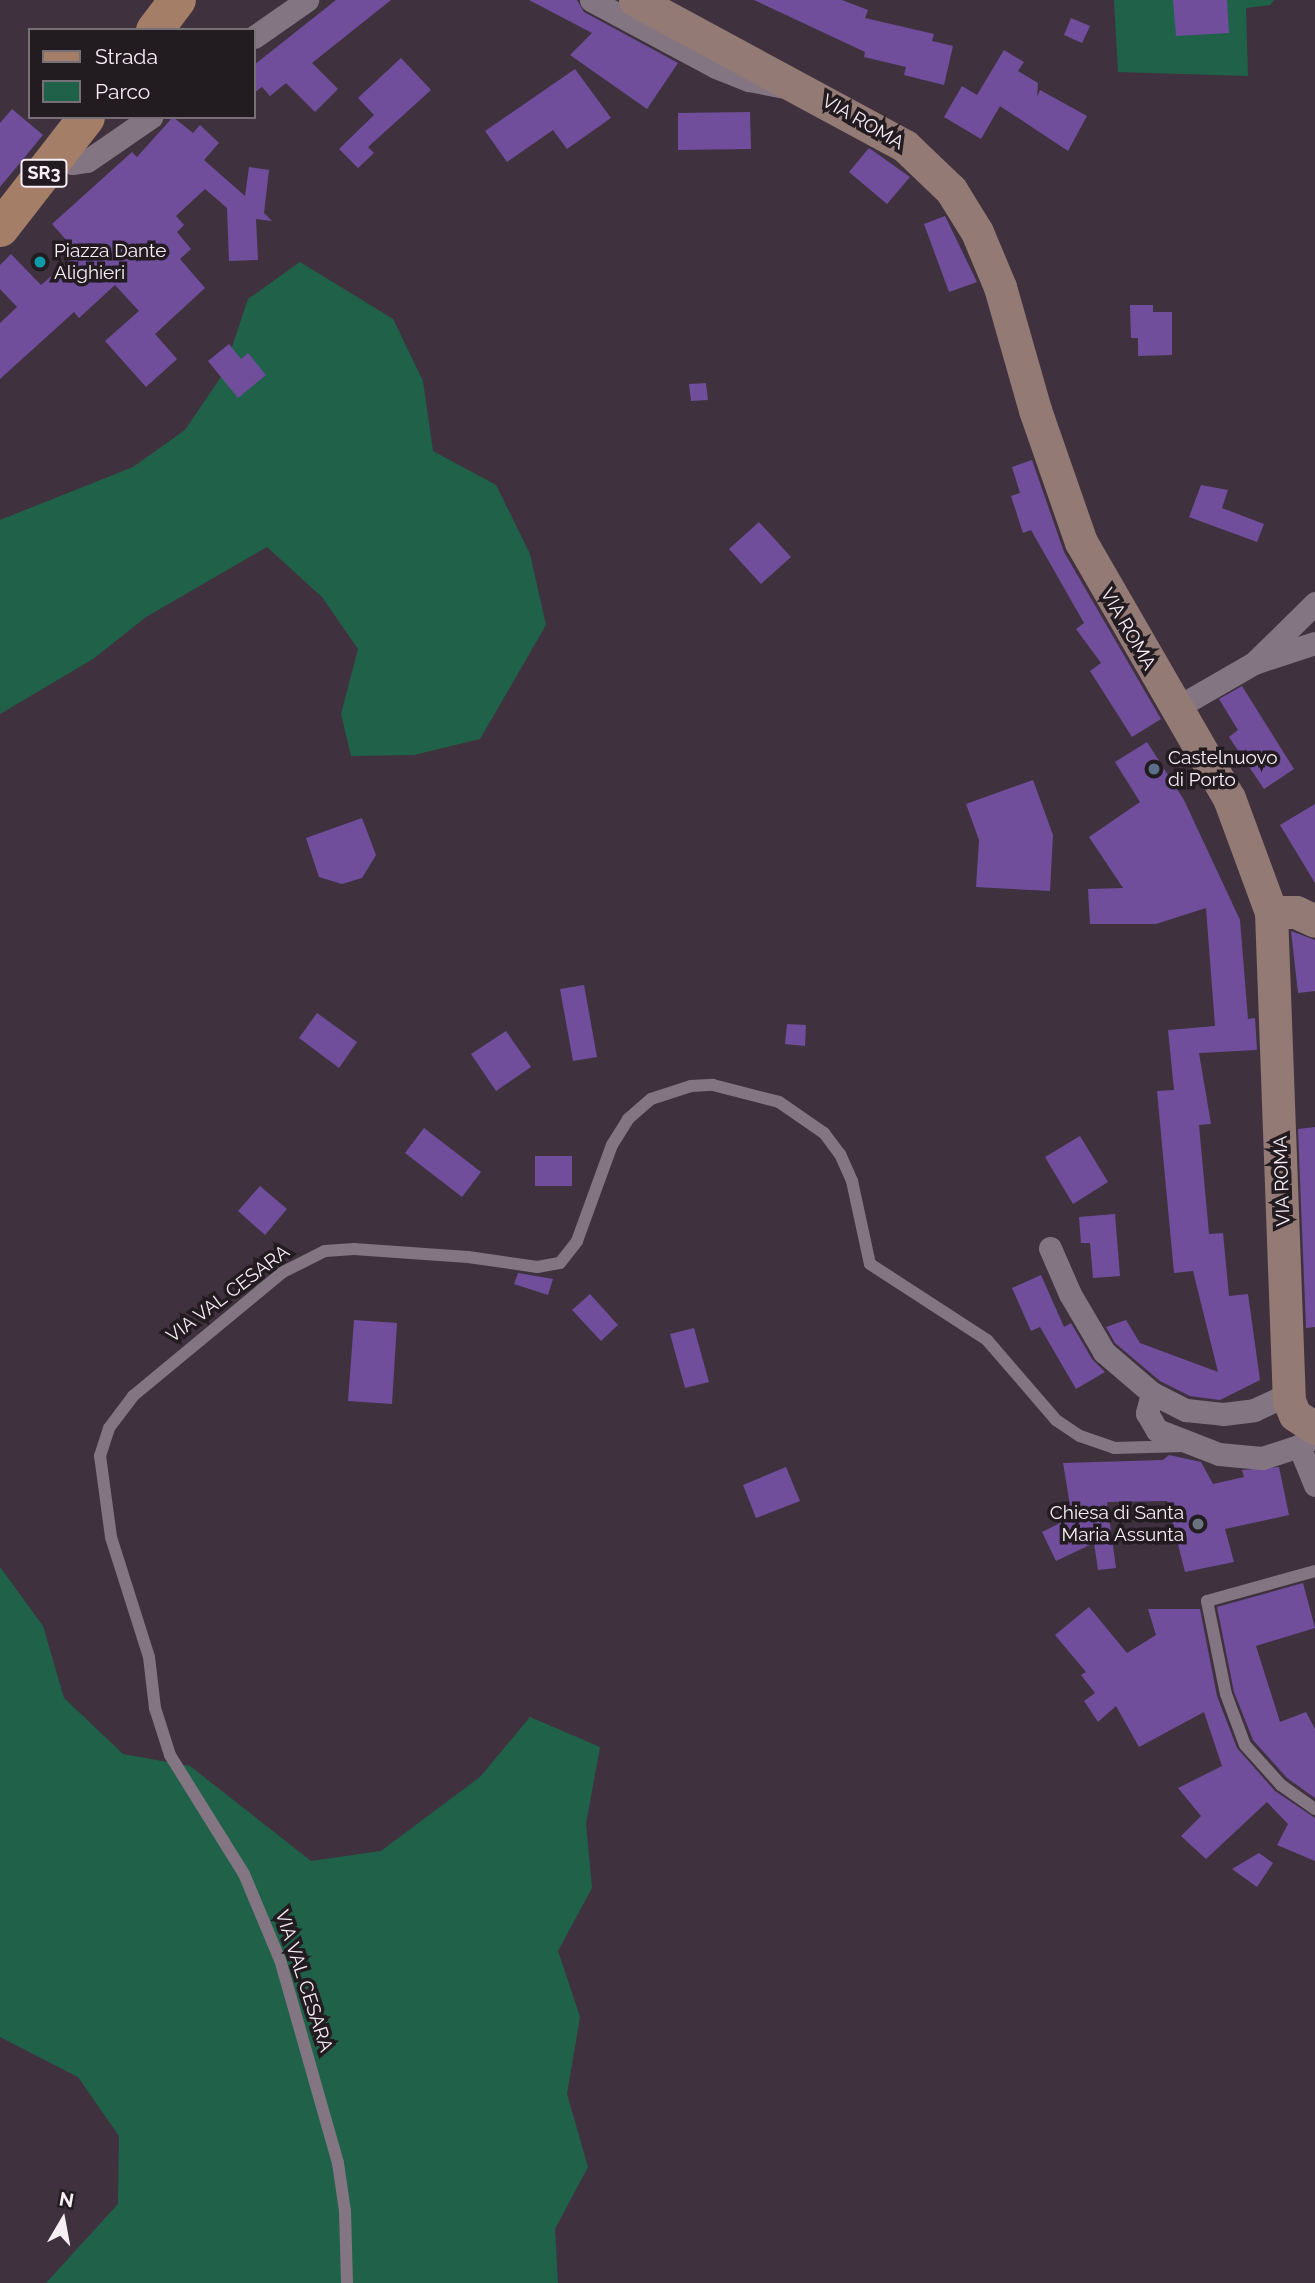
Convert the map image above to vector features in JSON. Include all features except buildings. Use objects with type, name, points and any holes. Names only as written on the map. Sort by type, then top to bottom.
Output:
[{"type":"main road","points":[[156,28],[177,0]]},
{"type":"main road","name":"VIA ROMA","points":[[635,0],[801,87],[914,152],[945,182],[967,214],[1000,287],[1035,410],[1081,542],[1238,816],[1272,912],[1289,1394],[1295,1415],[1310,1437]]},
{"type":"main road","name":"SR3","points":[[0,228],[84,119]]},
{"type":"main road","points":[[1272,912],[1296,912],[1315,921]]},
{"type":"street","points":[[256,36],[307,0]]},
{"type":"street","points":[[591,0],[736,76],[801,87]]},
{"type":"street","points":[[57,155],[72,163],[86,161],[148,119]]},
{"type":"street","points":[[1254,663],[1315,603]]},
{"type":"street","points":[[1176,708],[1254,663],[1315,643]]},
{"type":"street","points":[[1050,1248],[1070,1294],[1104,1352],[1121,1371],[1152,1393],[1186,1410],[1223,1414],[1254,1410],[1289,1394]]},
{"type":"street","points":[[1152,1393],[1147,1407],[1152,1423],[1161,1433],[1191,1446],[1247,1459],[1310,1437],[1315,1485]]},
{"type":"lane","name":"VIA VAL CESARA","points":[[347,2283],[345,2211],[338,2163],[281,1960],[244,1874],[170,1755],[155,1708],[149,1657],[111,1537],[100,1471],[101,1448],[117,1414],[133,1396],[283,1272],[313,1255],[354,1249],[468,1256],[528,1266],[560,1263],[577,1241],[612,1145],[628,1119],[651,1099],[691,1086],[713,1085],[779,1102],[824,1133],[840,1154],[852,1181],[870,1264],[987,1340],[1018,1370],[1045,1409],[1071,1431],[1114,1448],[1191,1446]]},
{"type":"lane","points":[[1315,1571],[1207,1601],[1226,1694],[1245,1745],[1281,1785],[1315,1809]]},
{"type":"green space","points":[[1114,0],[1274,0],[1270,5],[1246,8],[1248,76],[1118,72]]},
{"type":"green space","points":[[300,262],[393,319],[423,381],[433,451],[496,485],[530,554],[546,625],[480,739],[414,755],[351,756],[341,714],[358,649],[322,597],[267,547],[146,617],[93,659],[0,714],[0,520],[133,467],[185,430],[223,374],[248,299]]},
{"type":"green space","points":[[0,1567],[43,1626],[64,1698],[123,1754],[190,1766],[311,1861],[381,1851],[480,1777],[530,1717],[600,1747],[586,1824],[592,1888],[558,1951],[580,2017],[567,2094],[588,2167],[555,2229],[558,2283],[46,2283],[118,2204],[119,2136],[78,2077],[0,2037]]},
{"type":"place","name":"Piazza Dante Alighieri","points":[[40,262]]},
{"type":"place","name":"Castelnuovo di Porto","points":[[1154,769]]},
{"type":"place","name":"Chiesa di Santa Maria Assunta","points":[[1198,1524]]}]
